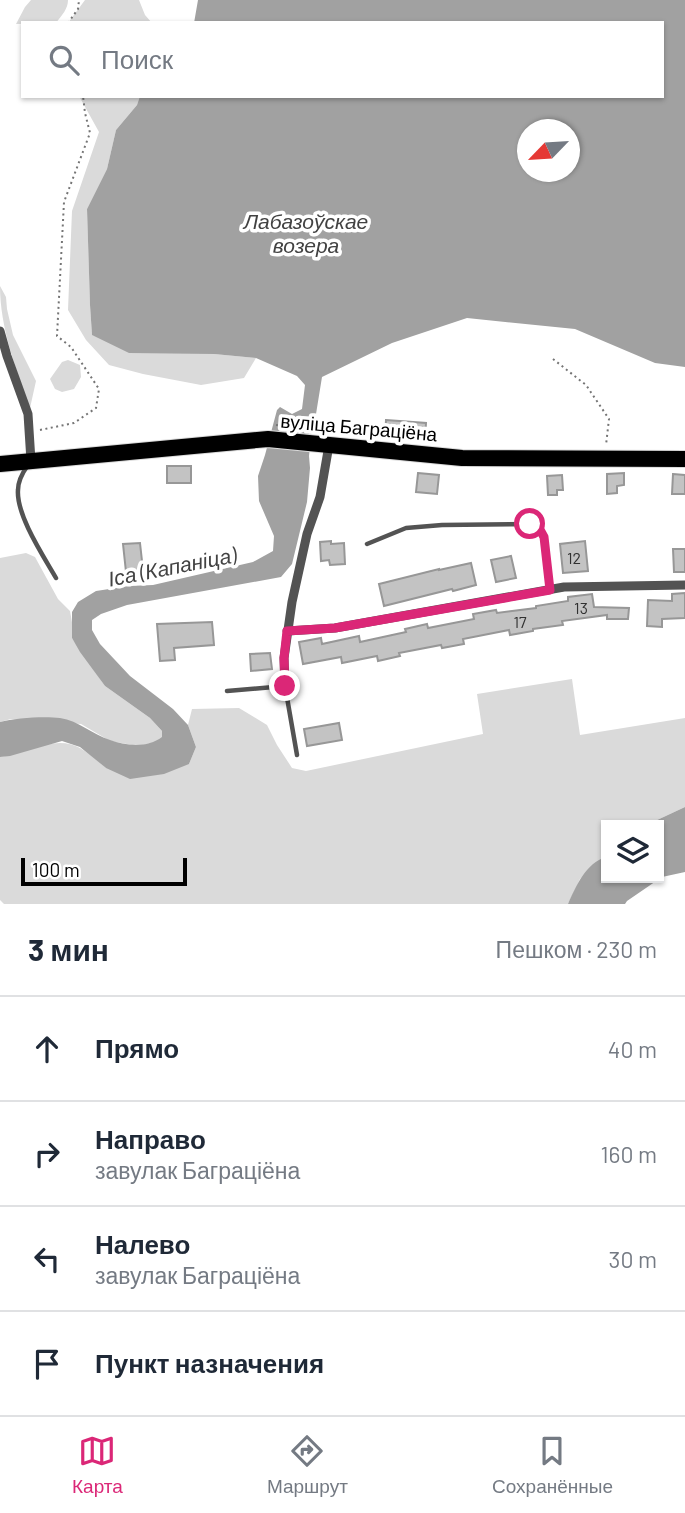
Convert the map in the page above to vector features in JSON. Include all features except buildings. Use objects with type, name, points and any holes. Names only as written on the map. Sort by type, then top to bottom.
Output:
[{"type":"highway","name":"вуліца Баграціёна","points":[[0,464],[269,432],[462,457],[685,459]]},
{"type":"street","points":[[0,331],[28,414],[30,461]]},
{"type":"street","points":[[285,686],[287,631],[307,534],[320,497],[319,439]]},
{"type":"street","points":[[287,631],[335,628],[564,587],[685,585]]},
{"type":"lane","points":[[30,461],[22,475],[18,491],[20,504],[28,530],[56,578]]},
{"type":"lane","points":[[367,544],[406,528],[530,524],[539,528],[544,537],[550,590]]},
{"type":"lane","points":[[228,691],[285,686],[297,755]]},
{"type":"path","points":[[69,21],[78,9],[79,0]]},
{"type":"path","points":[[29,432],[74,423],[96,408],[99,389],[71,347],[57,336],[64,202],[90,133],[82,98]]},
{"type":"path","points":[[553,359],[586,385],[609,419],[605,449]]},
{"type":"path","points":[[269,432],[319,439]]},
{"type":"shaded area","points":[[31,0],[68,0],[66,9],[57,21],[21,21],[21,24],[16,24]]},
{"type":"shaded area","points":[[85,0],[139,0],[150,21],[69,21]]},
{"type":"shaded area","points":[[80,98],[139,98],[137,105],[116,130],[107,169],[87,209],[92,335],[256,358],[244,378],[201,385],[109,365],[86,340],[68,310],[72,211],[99,132]]},
{"type":"shaded area","points":[[0,286],[6,297],[13,335],[36,381],[30,408],[6,333]]},
{"type":"shaded area","points":[[68,360],[80,365],[81,377],[74,389],[62,392],[55,389],[50,379],[62,362]]},
{"type":"shaded area","points":[[26,553],[35,557],[58,599],[70,611],[72,638],[105,686],[150,718],[162,731],[162,738],[138,746],[110,741],[81,724],[11,719],[0,722],[0,558]]},
{"type":"shaded area","points":[[572,679],[580,735],[685,718],[685,807],[657,820],[601,820],[601,861],[580,879],[568,904],[4,904],[0,900],[0,757],[61,743],[80,748],[106,768],[189,764],[196,747],[188,725],[192,709],[239,708],[267,725],[292,768],[306,771],[483,734],[477,694]]},
{"type":"water","name":"Лабазоўскае возера","points":[[198,0],[685,0],[685,367],[655,363],[575,329],[467,318],[392,343],[322,377],[313,420],[307,502],[292,564],[281,577],[127,605],[92,620],[92,630],[100,644],[130,676],[173,709],[188,725],[196,747],[189,764],[164,774],[130,779],[106,768],[80,747],[62,741],[0,757],[0,722],[38,717],[60,718],[110,740],[130,745],[150,743],[162,737],[162,731],[150,718],[105,686],[80,652],[72,638],[72,612],[78,602],[96,591],[153,585],[253,562],[273,551],[274,536],[259,501],[258,476],[277,410],[280,407],[292,414],[302,409],[305,385],[297,376],[256,358],[214,354],[129,353],[92,335],[87,209],[107,169],[116,130],[137,105],[139,98],[664,98],[664,21],[194,21]]},
{"type":"water","points":[[685,807],[685,872],[664,877],[664,820],[657,820]]},
{"type":"water","points":[[601,859],[601,883],[653,883],[625,904],[568,904],[587,870]]},
{"type":"route","points":[[285,686],[287,631],[335,628],[550,590],[544,537],[539,528],[530,524]]},
{"type":"water label","name":"Іса (Капаніца)","points":[[172,566]]}]
